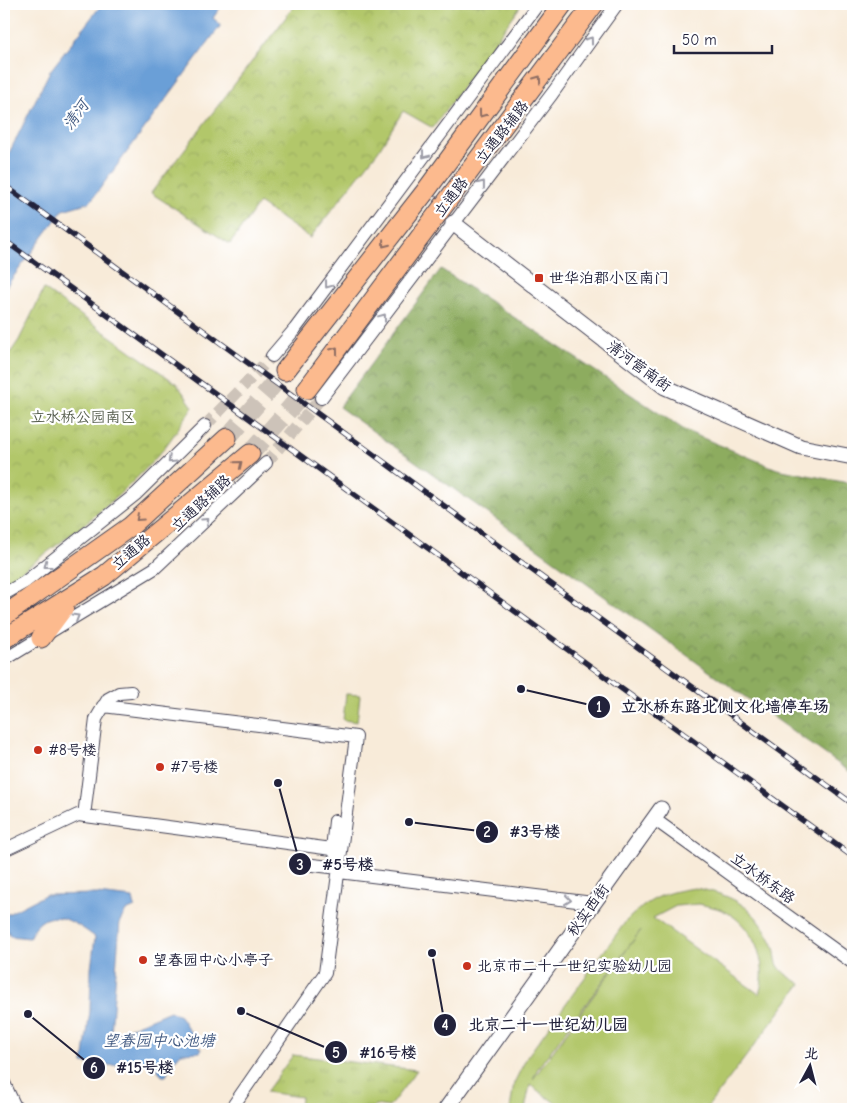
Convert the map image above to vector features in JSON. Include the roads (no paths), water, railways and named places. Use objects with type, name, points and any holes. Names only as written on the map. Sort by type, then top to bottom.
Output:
[{"type":"main road","name":"立通路","points":[[285,371],[425,192],[563,4]]},
{"type":"main road","name":"立通路","points":[[314,393],[594,4]]},
{"type":"main road","name":"立通路","points":[[4,616],[131,526],[227,438]]},
{"type":"main road","name":"立通路","points":[[4,639],[104,576],[258,458]]},
{"type":"main road","points":[[41,638],[72,596]]},
{"type":"street","points":[[272,356],[295,329],[538,4]]},
{"type":"street","name":"立通路辅路","points":[[314,393],[453,223],[552,94],[616,4]]},
{"type":"street","name":"清河营南街","points":[[453,223],[665,387],[801,447],[853,457]]},
{"type":"street","points":[[4,594],[25,582],[136,494],[205,426]]},
{"type":"street","name":"立通路辅路","points":[[4,660],[155,568],[258,458]]},
{"type":"street","points":[[84,816],[96,719],[108,699],[119,693],[131,692]]},
{"type":"street","points":[[103,706],[356,737],[326,973],[231,1109]]},
{"type":"street","name":"秋实西街","points":[[446,1109],[658,814]]},
{"type":"street","name":"立水桥东路","points":[[658,814],[853,963]]},
{"type":"street","points":[[4,850],[78,815],[332,849]]},
{"type":"street","points":[[336,821],[332,849],[339,866]]},
{"type":"street","points":[[304,864],[339,866],[593,904]]},
{"type":"street","points":[[4,1083],[16,1109]]},
{"type":"water","name":"清河","points":[[102,4],[223,4],[213,18],[221,25],[90,202],[63,210],[5,288],[4,297],[4,163],[50,71]]},
{"type":"water","name":"望春园中心池塘","points":[[97,894],[133,898],[135,907],[126,911],[120,921],[111,1033],[115,1034],[170,1011],[180,1016],[202,1050],[200,1052],[181,1053],[170,1065],[166,1076],[162,1076],[156,1067],[146,1062],[106,1066],[83,1063],[90,1011],[91,969],[95,937],[68,920],[59,918],[43,921],[35,927],[29,938],[10,936],[4,922],[4,916],[45,895]]},
{"type":"tunnel","points":[[205,426],[272,356]]},
{"type":"tunnel","points":[[227,438],[285,371]]},
{"type":"tunnel","points":[[250,454],[307,389]]},
{"type":"tunnel","points":[[266,463],[321,398]]},
{"type":"railway","points":[[4,185],[853,804]]},
{"type":"railway","points":[[4,240],[853,857]]},
{"type":"place","name":"世华泊郡小区南门","points":[[539,278]]},
{"type":"place","name":"立水桥东路北侧文化墙停车场","points":[[521,689]]},
{"type":"place","name":"#8号楼","points":[[38,750]]},
{"type":"place","name":"#7号楼","points":[[160,767]]},
{"type":"place","name":"#5号楼","points":[[278,783]]},
{"type":"place","name":"#3号楼","points":[[409,822]]},
{"type":"place","name":"北京二十一世纪幼儿园","points":[[432,953]]},
{"type":"place","name":"望春园中心小亭子","points":[[143,960]]},
{"type":"place","name":"北京市二十一世纪实验幼儿园","points":[[467,966]]},
{"type":"place","name":"#16号楼","points":[[241,1011]]},
{"type":"place","name":"#15号楼","points":[[28,1014]]},
{"type":"park label","name":"立水桥公园南区","points":[[83,417]]}]
